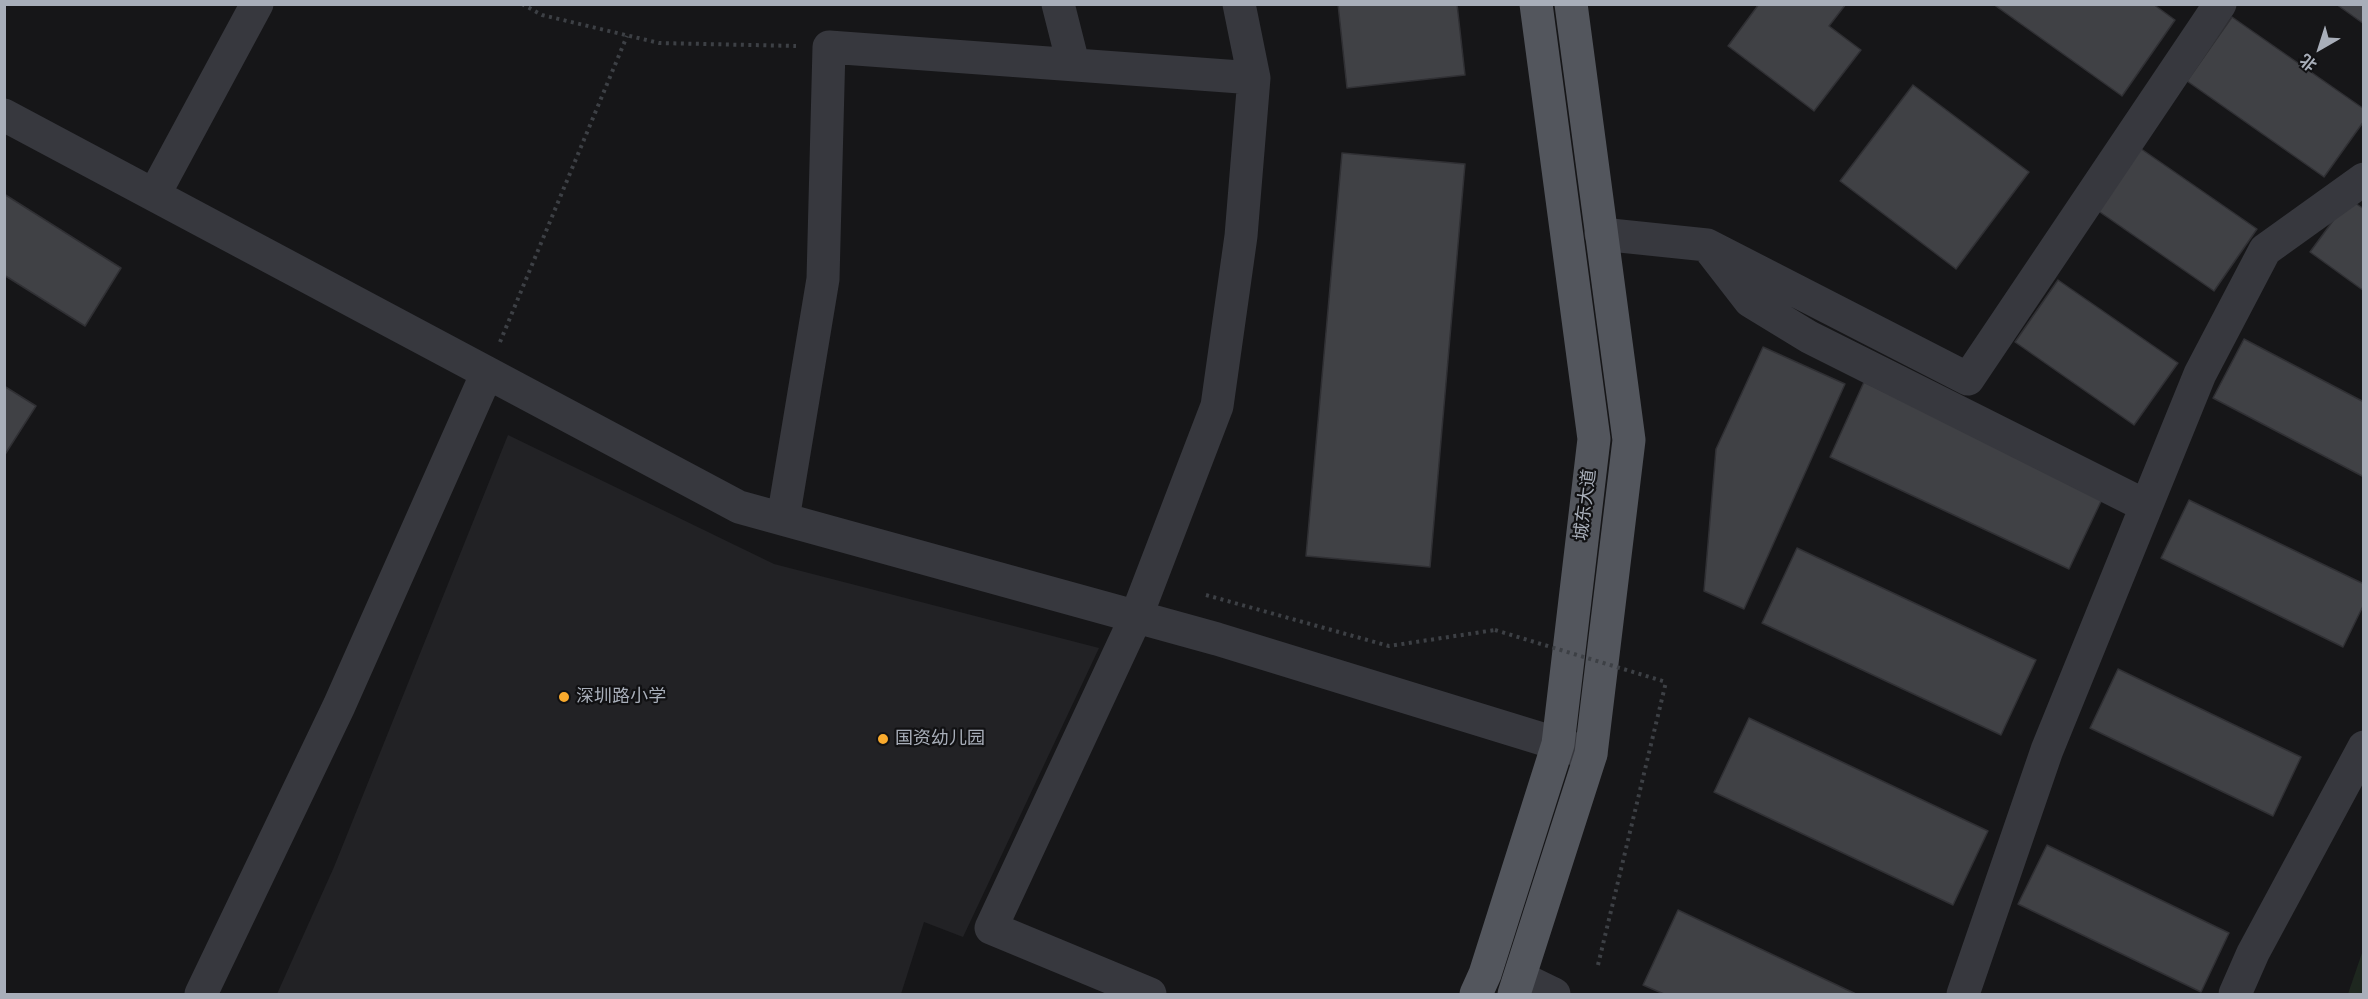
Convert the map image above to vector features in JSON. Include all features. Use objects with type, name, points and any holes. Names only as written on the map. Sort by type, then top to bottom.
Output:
[{"type":"main road","name":"城东大道","points":[[1476,994],[1558,744],[1594,439],[1536,4]]},
{"type":"main road","name":"城东大道","points":[[1518,986],[1592,754],[1629,440],[1571,4]]},
{"type":"street","points":[[154,195],[257,4]]},
{"type":"street","points":[[1058,4],[1073,63]]},
{"type":"street","points":[[1150,994],[991,928],[1136,617],[1217,406],[1241,236],[1254,78],[1239,4]]},
{"type":"street","points":[[1602,234],[1707,246],[1968,379],[2220,4]]},
{"type":"street","points":[[783,519],[823,279],[830,47],[1254,78]]},
{"type":"street","points":[[4,116],[739,507],[1217,639],[1592,754]]},
{"type":"street","points":[[1963,994],[2047,750],[2200,374],[2265,250],[2364,179]]},
{"type":"street","points":[[1707,246],[1750,301],[1809,337],[2146,506]]},
{"type":"street","points":[[201,994],[339,706],[487,373]]},
{"type":"street","points":[[2235,994],[2253,953],[2364,747]]},
{"type":"street","points":[[1518,986],[1554,994]]},
{"type":"path","points":[[522,4],[542,15],[659,43],[830,47]]},
{"type":"path","points":[[487,373],[627,36]]},
{"type":"path","points":[[1206,595],[1389,646],[1495,630],[1666,682],[1598,965]]},
{"type":"shaded area","name":"深圳路小学","points":[[508,435],[774,564],[1099,648],[963,937],[924,922],[901,994],[277,994],[334,867]]},
{"type":"shaded area","points":[[2363,950],[2363,994],[2348,994],[2350,988]]},
{"type":"building","points":[[1338,4],[1457,4],[1465,75],[1347,88]]},
{"type":"building","points":[[1759,4],[1846,4],[1829,26],[1861,50],[1814,111],[1728,46]]},
{"type":"building","points":[[1993,4],[2153,4],[2175,20],[2122,96]]},
{"type":"building","points":[[2336,4],[2364,4],[2364,24]]},
{"type":"building","points":[[2232,17],[2364,109],[2364,121],[2324,177],[2187,81]]},
{"type":"building","points":[[1913,85],[2029,172],[1956,269],[1840,181]]},
{"type":"building","points":[[2137,146],[2257,229],[2214,291],[2094,208]]},
{"type":"building","points":[[1342,153],[1465,164],[1430,567],[1306,556]]},
{"type":"building","points":[[4,194],[121,268],[85,326],[4,275]]},
{"type":"building","points":[[2349,199],[2364,209],[2364,291],[2310,252]]},
{"type":"building","points":[[2058,280],[2178,363],[2134,425],[2015,342]]},
{"type":"building","points":[[2244,339],[2364,402],[2364,477],[2213,398]]},
{"type":"building","points":[[1763,347],[1845,384],[1744,609],[1704,591],[1716,449]]},
{"type":"building","points":[[1864,382],[2104,495],[2069,569],[1830,457]]},
{"type":"building","points":[[4,386],[36,406],[4,456]]},
{"type":"building","points":[[2189,500],[2364,584],[2364,604],[2343,647],[2161,558]]},
{"type":"building","points":[[1797,548],[2036,660],[2001,735],[1762,623]]},
{"type":"building","points":[[2118,669],[2301,757],[2273,816],[2090,728]]},
{"type":"building","points":[[1749,718],[1988,831],[1953,905],[1714,792]]},
{"type":"building","points":[[2047,845],[2229,933],[2201,992],[2018,904]]},
{"type":"building","points":[[1678,910],[1856,994],[1664,994],[1643,985]]},
{"type":"place","name":"深圳路小学","points":[[564,697]]},
{"type":"place","name":"国资幼儿园","points":[[883,739]]}]
